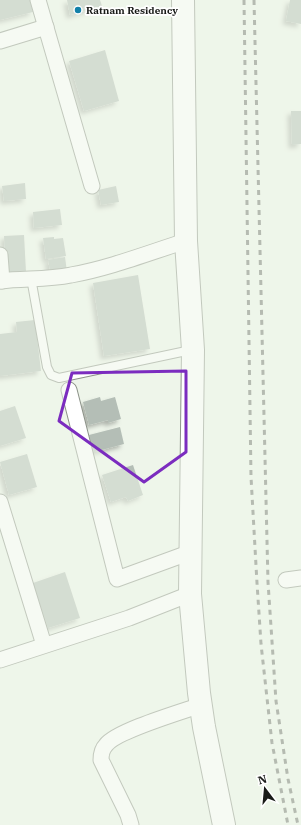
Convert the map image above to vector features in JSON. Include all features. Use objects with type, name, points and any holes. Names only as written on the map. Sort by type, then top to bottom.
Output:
[{"type":"street","points":[[38,0],[92,186]]},
{"type":"street","points":[[183,0],[186,241],[193,350],[190,594],[201,705],[209,756],[224,825]]},
{"type":"street","points":[[0,41],[46,27]]},
{"type":"street","points":[[0,254],[1,281],[31,278],[50,279],[71,275],[186,241]]},
{"type":"street","points":[[69,390],[116,579],[191,552]]},
{"type":"street","points":[[0,502],[44,645]]},
{"type":"street","points":[[0,660],[129,618],[190,594]]},
{"type":"street","points":[[131,825],[128,815],[100,760],[106,745],[114,738],[201,705]]},
{"type":"lane","points":[[31,278],[47,367],[50,375],[59,378],[193,350]]},
{"type":"highlighted area","points":[[186,371],[186,452],[144,482],[59,421],[72,373]]},
{"type":"building","points":[[0,0],[30,0],[33,12],[0,20]]},
{"type":"building","name":"Ratnam Residency","points":[[67,0],[100,0],[102,6],[70,15]]},
{"type":"building","points":[[290,0],[301,0],[301,24],[286,21]]},
{"type":"building","points":[[105,50],[119,101],[84,111],[69,61]]},
{"type":"building","points":[[291,111],[301,111],[301,144],[292,145]]},
{"type":"building","points":[[25,183],[26,199],[4,201],[2,186]]},
{"type":"building","points":[[116,186],[119,202],[101,205],[98,190]]},
{"type":"building","points":[[60,209],[62,225],[34,228],[33,212]]},
{"type":"building","points":[[24,235],[26,272],[6,274],[4,236]]},
{"type":"building","points":[[54,237],[54,239],[63,238],[66,256],[46,259],[43,238]]},
{"type":"building","points":[[65,257],[67,272],[51,275],[48,260]]},
{"type":"building","points":[[138,275],[150,349],[104,356],[93,283]]},
{"type":"building","points":[[35,320],[41,371],[0,376],[0,334],[17,332],[16,322]]},
{"type":"building","points":[[100,397],[101,401],[115,397],[121,419],[108,423],[108,420],[89,425],[83,402]]},
{"type":"building","points":[[15,406],[26,438],[0,446],[0,411]]},
{"type":"building","points":[[120,427],[124,444],[94,452],[89,435]]},
{"type":"building","points":[[27,454],[37,487],[9,495],[0,462]]},
{"type":"building","points":[[133,465],[143,495],[128,501],[126,497],[111,502],[102,475]]},
{"type":"building","points":[[65,572],[80,618],[48,628],[33,583]]},
{"type":"railway","points":[[244,0],[251,477],[261,644],[272,743],[288,825]]},
{"type":"railway","points":[[254,0],[268,582],[276,701],[288,779],[298,825]]},
{"type":"place","name":"Ratnam Residency","points":[[78,10]]}]
